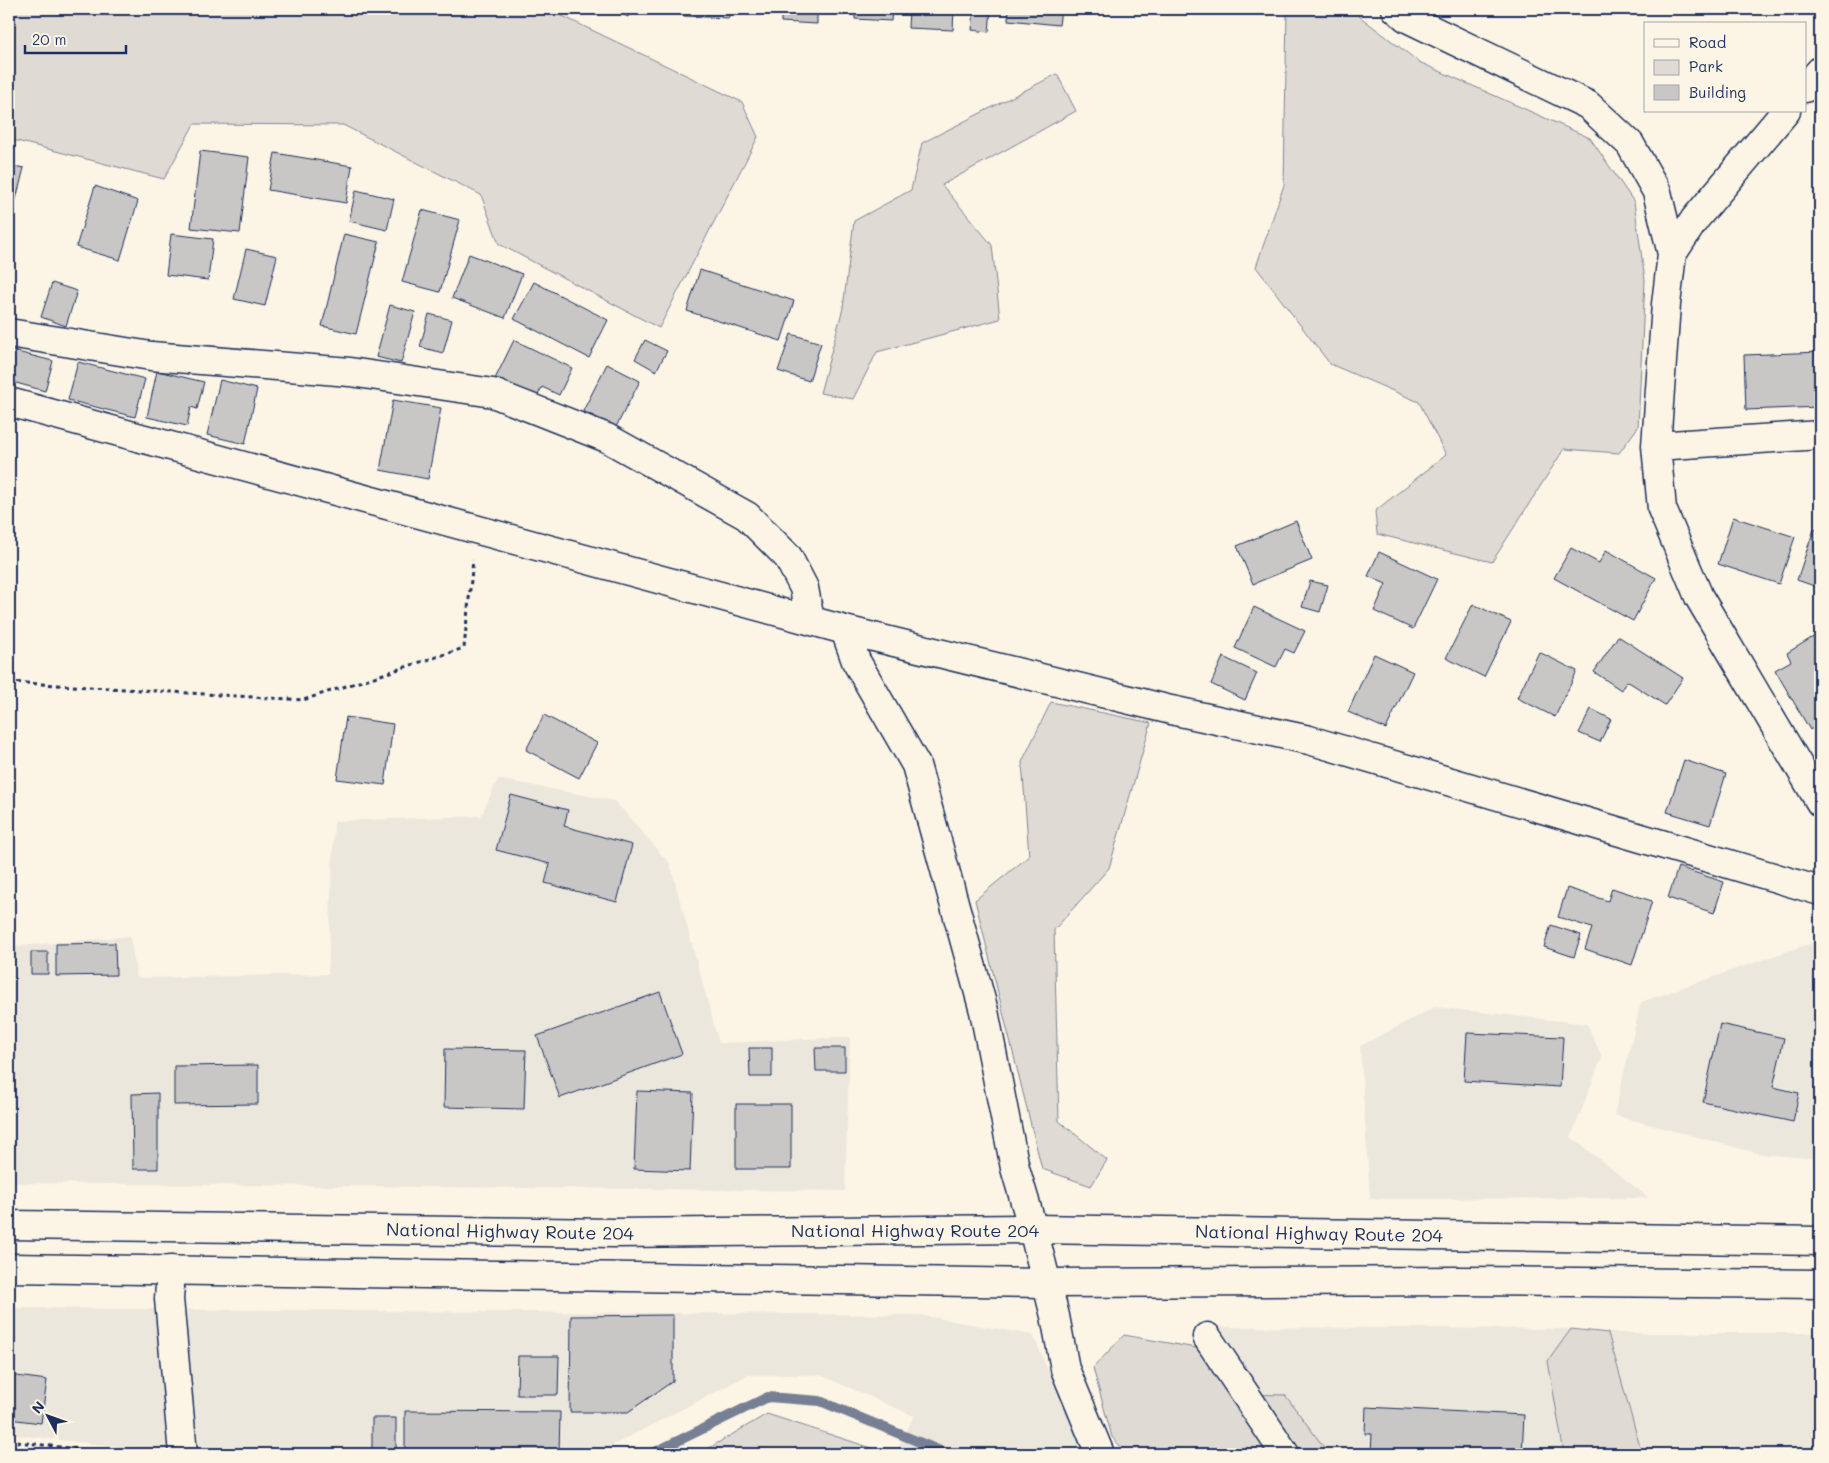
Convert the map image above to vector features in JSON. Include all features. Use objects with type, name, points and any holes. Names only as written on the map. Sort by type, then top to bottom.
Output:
[{"type":"main road","points":[[1396,9],[1407,18],[1588,105],[1630,144],[1657,192],[1672,254],[1666,304],[1656,446],[1662,509],[1699,597],[1820,802]]},
{"type":"main road","points":[[1806,87],[1820,70]]},
{"type":"main road","points":[[1672,254],[1695,219],[1785,112]]},
{"type":"main road","points":[[9,333],[151,356],[350,372],[492,393],[606,438],[747,516],[788,557],[804,588],[810,620]]},
{"type":"main road","points":[[9,402],[845,630],[1171,710],[1309,740],[1820,891]]},
{"type":"main road","points":[[1656,446],[1820,435]]},
{"type":"main road","points":[[845,630],[856,661],[916,765],[984,1011],[1016,1168],[1047,1283],[1065,1369],[1100,1454]]},
{"type":"main road","name":"National Highway Route 204","points":[[9,1225],[614,1233],[1033,1229],[1820,1240]]},
{"type":"main road","points":[[9,1268],[1047,1283],[1469,1281],[1820,1284]]},
{"type":"main road","points":[[171,1270],[169,1299],[183,1454]]},
{"type":"main road","points":[[1207,1337],[1285,1454]]},
{"type":"path","points":[[9,682],[303,700],[464,648],[476,530]]},
{"type":"path","points":[[9,1441],[119,1454]]},
{"type":"shaded area","points":[[498,779],[615,801],[670,864],[719,1043],[850,1037],[845,1191],[9,1183],[9,947],[130,936],[137,978],[328,974],[334,821],[481,816]]},
{"type":"shaded area","points":[[1820,940],[1820,1159],[1761,1154],[1614,1115],[1641,1002]]},
{"type":"shaded area","points":[[1435,1007],[1587,1024],[1602,1057],[1571,1137],[1649,1198],[1370,1199],[1360,1046]]},
{"type":"shaded area","points":[[9,1308],[920,1315],[1033,1335],[1084,1454],[895,1454],[914,1416],[820,1375],[748,1375],[596,1454],[180,1454],[9,1434]]},
{"type":"shaded area","points":[[1220,1327],[1571,1329],[1548,1361],[1564,1454],[1329,1454],[1285,1395],[1257,1394]]},
{"type":"shaded area","points":[[1608,1333],[1820,1333],[1820,1454],[1642,1454]]},
{"type":"green space","points":[[9,9],[537,9],[554,12],[742,102],[758,137],[659,328],[499,244],[481,195],[343,125],[194,124],[164,179],[9,139]]},
{"type":"green space","points":[[1287,9],[1350,9],[1419,62],[1590,138],[1634,202],[1645,280],[1638,427],[1619,453],[1564,449],[1492,562],[1377,534],[1375,511],[1446,455],[1419,402],[1330,364],[1256,267],[1284,185]]},
{"type":"green space","points":[[1057,74],[1076,111],[942,185],[992,245],[1000,319],[877,352],[853,399],[820,393],[843,308],[854,221],[911,190],[922,143]]},
{"type":"green space","points":[[1051,702],[1151,723],[1109,868],[1054,930],[1059,1121],[1107,1160],[1091,1186],[1042,1169],[975,900],[1029,856],[1022,762]]},
{"type":"green space","points":[[1571,1329],[1608,1333],[1642,1454],[1564,1454],[1548,1361]]},
{"type":"green space","points":[[1124,1335],[1196,1348],[1235,1394],[1285,1395],[1329,1454],[1127,1454],[1112,1437],[1093,1368]]},
{"type":"green space","points":[[767,1414],[890,1454],[699,1454]]},
{"type":"building","points":[[612,9],[632,9],[628,17]]},
{"type":"building","points":[[683,9],[729,9],[729,18],[683,16]]},
{"type":"building","points":[[771,9],[817,9],[817,24],[781,22],[781,10]]},
{"type":"building","points":[[855,9],[892,9],[891,21],[855,19]]},
{"type":"building","points":[[909,9],[954,9],[953,30],[908,28]]},
{"type":"building","points":[[974,9],[991,9],[989,32],[972,30]]},
{"type":"building","points":[[1009,9],[1061,9],[1059,25],[1008,20]]},
{"type":"building","points":[[200,151],[249,157],[240,233],[191,228]]},
{"type":"building","points":[[275,153],[352,166],[346,203],[268,190]]},
{"type":"building","points":[[9,165],[24,168],[9,227]]},
{"type":"building","points":[[95,186],[138,201],[120,260],[76,247]]},
{"type":"building","points":[[356,190],[394,199],[387,230],[349,221]]},
{"type":"building","points":[[422,210],[460,220],[440,292],[402,282]]},
{"type":"building","points":[[171,234],[213,239],[208,280],[166,275]]},
{"type":"building","points":[[344,234],[379,242],[356,334],[322,326]]},
{"type":"building","points":[[246,249],[277,256],[265,306],[234,299]]},
{"type":"building","points":[[469,254],[522,274],[505,318],[452,298]]},
{"type":"building","points":[[700,270],[794,301],[781,341],[687,311]]},
{"type":"building","points":[[534,282],[608,320],[589,358],[514,319]]},
{"type":"building","points":[[52,283],[77,291],[66,326],[41,317]]},
{"type":"building","points":[[390,305],[415,312],[401,363],[376,357]]},
{"type":"building","points":[[429,314],[452,320],[443,353],[420,347]]},
{"type":"building","points":[[791,334],[821,343],[809,381],[778,371]]},
{"type":"building","points":[[514,340],[572,368],[559,395],[542,387],[536,399],[495,379]]},
{"type":"building","points":[[645,340],[667,351],[656,371],[635,359]]},
{"type":"building","points":[[9,350],[53,361],[45,391],[9,381]]},
{"type":"building","points":[[1820,352],[1820,407],[1746,410],[1744,355]]},
{"type":"building","points":[[78,362],[145,379],[135,417],[68,400]]},
{"type":"building","points":[[607,364],[640,381],[616,427],[583,411]]},
{"type":"building","points":[[157,371],[204,382],[197,409],[191,407],[187,426],[147,417]]},
{"type":"building","points":[[220,380],[257,389],[245,444],[207,435]]},
{"type":"building","points":[[393,400],[441,408],[428,479],[380,470]]},
{"type":"building","points":[[1733,517],[1795,537],[1779,584],[1718,564]]},
{"type":"building","points":[[1296,521],[1312,560],[1253,584],[1237,546]]},
{"type":"building","points":[[1814,529],[1820,531],[1820,588],[1797,580]]},
{"type":"building","points":[[1571,548],[1599,563],[1606,550],[1656,578],[1633,621],[1554,578]]},
{"type":"building","points":[[1379,552],[1437,579],[1413,629],[1374,611],[1386,584],[1368,576]]},
{"type":"building","points":[[1310,581],[1328,585],[1320,612],[1302,607]]},
{"type":"building","points":[[1473,604],[1511,622],[1484,677],[1446,658]]},
{"type":"building","points":[[1254,607],[1305,631],[1294,653],[1285,649],[1276,667],[1235,648]]},
{"type":"building","points":[[1618,636],[1683,678],[1665,705],[1627,681],[1621,690],[1594,672]]},
{"type":"building","points":[[1813,637],[1820,649],[1820,723],[1810,730],[1775,670],[1791,661],[1787,653]]},
{"type":"building","points":[[1539,652],[1577,671],[1555,717],[1517,698]]},
{"type":"building","points":[[1374,654],[1413,672],[1386,729],[1348,712]]},
{"type":"building","points":[[1223,657],[1257,673],[1245,700],[1211,684]]},
{"type":"building","points":[[1591,709],[1611,719],[1600,742],[1579,733]]},
{"type":"building","points":[[544,715],[597,743],[579,778],[526,750]]},
{"type":"building","points":[[346,717],[393,724],[385,785],[337,779]]},
{"type":"building","points":[[1684,760],[1726,774],[1710,825],[1667,812]]},
{"type":"building","points":[[511,795],[568,810],[564,826],[632,845],[617,902],[545,883],[550,864],[496,850]]},
{"type":"building","points":[[1678,867],[1724,882],[1714,913],[1668,898]]},
{"type":"building","points":[[1567,888],[1608,901],[1612,888],[1652,901],[1632,965],[1585,949],[1592,928],[1558,917]]},
{"type":"building","points":[[1551,925],[1581,935],[1574,957],[1544,947]]},
{"type":"building","points":[[115,943],[116,975],[56,976],[56,944]]},
{"type":"building","points":[[31,952],[48,952],[48,974],[31,974]]},
{"type":"building","points":[[660,992],[682,1054],[560,1098],[537,1036]]},
{"type":"building","points":[[1720,1024],[1784,1038],[1773,1087],[1799,1093],[1793,1122],[1703,1102]]},
{"type":"building","points":[[1467,1033],[1563,1037],[1560,1087],[1464,1081]]},
{"type":"building","points":[[749,1048],[772,1048],[772,1077],[750,1077]]},
{"type":"building","points":[[815,1048],[845,1048],[845,1071],[816,1071]]},
{"type":"building","points":[[445,1049],[526,1050],[524,1109],[444,1107]]},
{"type":"building","points":[[258,1065],[258,1104],[174,1105],[174,1066]]},
{"type":"building","points":[[637,1091],[693,1093],[690,1171],[634,1169]]},
{"type":"building","points":[[158,1093],[158,1169],[133,1169],[132,1094]]},
{"type":"building","points":[[736,1104],[791,1104],[791,1169],[736,1169]]},
{"type":"building","points":[[673,1315],[673,1381],[628,1412],[570,1412],[571,1316]]},
{"type":"building","points":[[518,1356],[559,1356],[558,1395],[517,1395]]},
{"type":"building","points":[[9,1375],[47,1380],[41,1423],[9,1419]]},
{"type":"building","points":[[1366,1407],[1524,1415],[1522,1454],[1371,1454],[1372,1434],[1365,1434]]},
{"type":"building","points":[[405,1411],[560,1412],[559,1454],[405,1454]]},
{"type":"building","points":[[372,1418],[396,1418],[396,1454],[372,1454]]},
{"type":"waterway","points":[[651,1454],[768,1397],[820,1401],[948,1454]]}]
